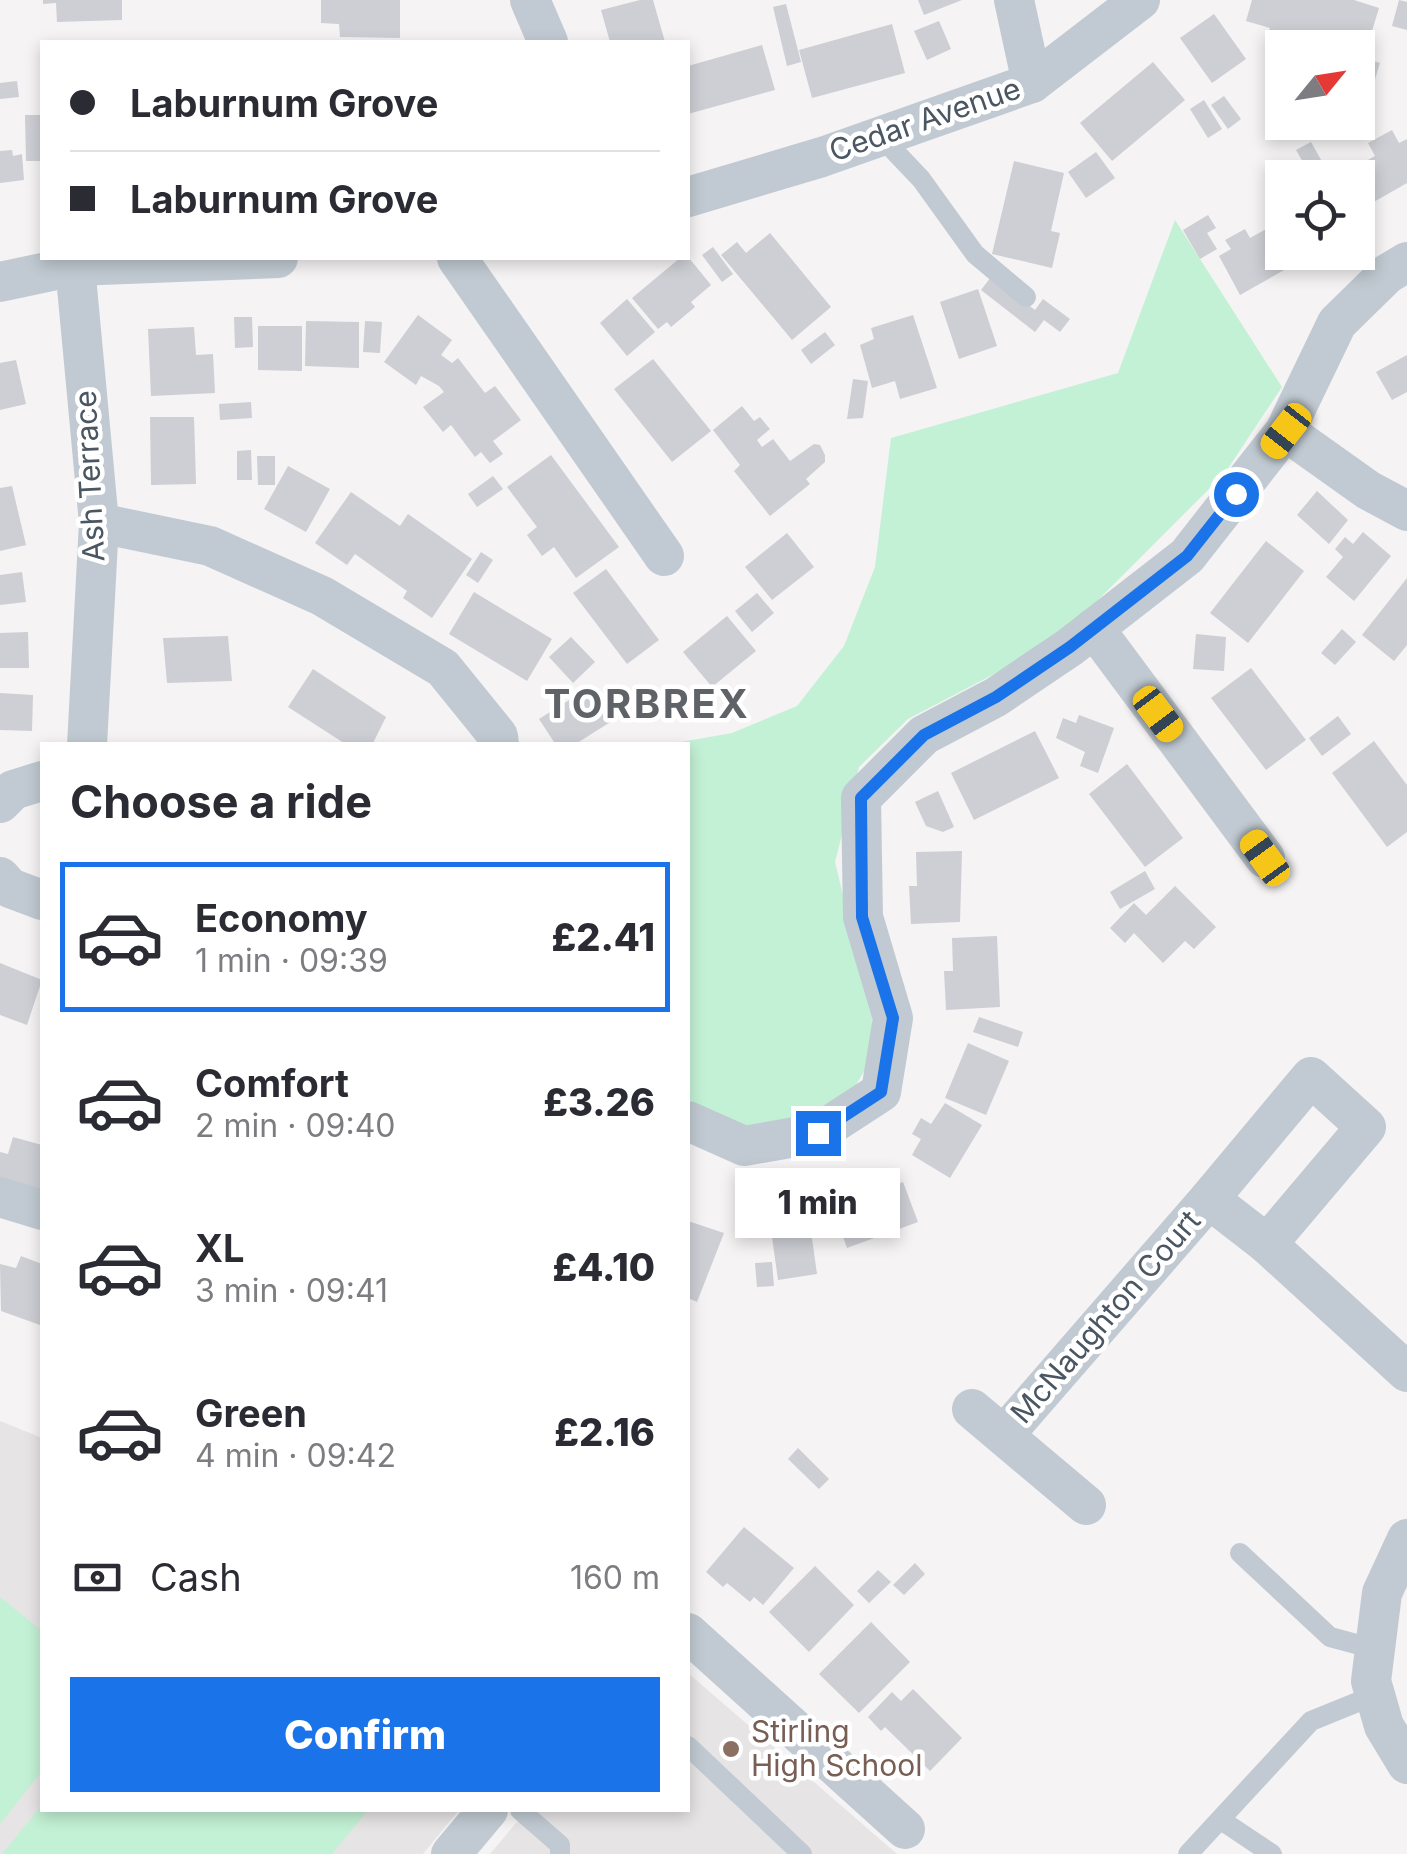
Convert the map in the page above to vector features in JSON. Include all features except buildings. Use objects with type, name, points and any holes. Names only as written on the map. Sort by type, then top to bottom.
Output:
[{"type":"street","points":[[530,0],[547,40]]},
{"type":"street","points":[[1014,0],[1032,83]]},
{"type":"street","name":"Cedar Avenue","points":[[690,196],[1032,83],[1140,0]]},
{"type":"street","points":[[0,282],[75,266],[227,260]]},
{"type":"street","points":[[457,260],[664,556]]},
{"type":"street","points":[[690,1122],[744,1146],[818,1133],[881,1092],[893,1018],[862,917],[861,798],[924,735],[996,697],[1187,556],[1286,431],[1337,323],[1387,274],[1407,262]]},
{"type":"street","name":"Ash Terrace","points":[[75,266],[98,523],[87,742]]},
{"type":"street","points":[[1286,431],[1368,490],[1407,511]]},
{"type":"street","points":[[98,523],[210,546],[322,596],[443,668],[498,736],[499,742]]},
{"type":"street","points":[[1094,628],[1265,858]]},
{"type":"street","points":[[0,803],[13,790],[40,782]]},
{"type":"street","name":"McNaughton Court","points":[[1004,1435],[1310,1077],[1366,1127],[1267,1244]]},
{"type":"street","points":[[0,1197],[40,1209]]},
{"type":"street","name":"McNaughton Court","points":[[1208,1199],[1267,1244],[1407,1372]]},
{"type":"street","points":[[972,1408],[1086,1505]]},
{"type":"street","points":[[1407,1539],[1382,1593],[1371,1681],[1384,1726],[1407,1764]]},
{"type":"street","points":[[690,1635],[905,1829]]},
{"type":"street","points":[[452,1854],[486,1812]]},
{"type":"lane","points":[[880,136],[922,179],[975,254],[1026,297]]},
{"type":"lane","points":[[1240,1554],[1330,1637],[1375,1649]]},
{"type":"lane","points":[[1188,1854],[1311,1722],[1375,1694]]},
{"type":"lane","points":[[690,1748],[802,1854]]},
{"type":"lane","points":[[522,1812],[560,1845],[560,1854]]},
{"type":"lane","points":[[1222,1820],[1272,1854]]},
{"type":"shaded area","points":[[0,1421],[40,1437],[40,1812],[457,1812],[423,1854],[0,1854]]},
{"type":"shaded area","name":"Stirling High School","points":[[690,1675],[897,1854],[490,1854],[525,1812],[690,1812]]},
{"type":"green space","points":[[1175,220],[1282,387],[1225,473],[1057,641],[908,719],[859,767],[835,862],[872,1016],[871,1060],[843,1106],[791,1122],[737,1127],[690,1100],[690,742],[681,742],[732,733],[797,706],[844,646],[875,567],[891,438],[1118,373]]},
{"type":"green space","points":[[0,1597],[40,1629],[40,1774],[0,1824]]},
{"type":"green space","points":[[40,1807],[40,1812],[366,1812],[332,1854],[2,1854]]},
{"type":"place","name":"Stirling High School","points":[[731,1749]]},
{"type":"district","name":"TORBREX","points":[[647,704]]},
{"type":"route","points":[[818,1133],[881,1092],[893,1018],[862,917],[861,798],[924,735],[996,697],[1070,647],[1187,556],[1236,494]]}]
